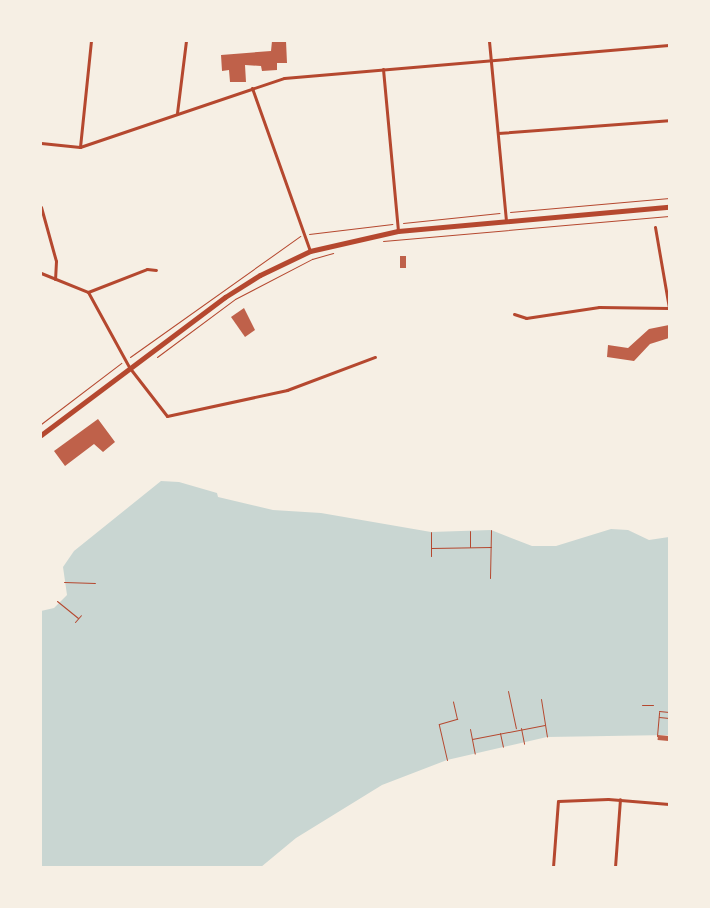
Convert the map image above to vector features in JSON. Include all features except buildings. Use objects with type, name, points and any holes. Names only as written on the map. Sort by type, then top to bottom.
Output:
[{"type":"main road","points":[[41,433],[225,297],[260,275],[310,252],[398,231],[669,207]]},
{"type":"street","points":[[80,147],[91,41]]},
{"type":"street","points":[[177,113],[186,41]]},
{"type":"street","points":[[489,41],[506,221]]},
{"type":"street","points":[[41,143],[80,147],[284,78],[669,46]]},
{"type":"street","points":[[383,69],[398,231]]},
{"type":"street","points":[[252,88],[310,252]]},
{"type":"street","points":[[498,134],[669,120]]},
{"type":"street","points":[[41,208],[56,260],[55,278]]},
{"type":"street","points":[[514,314],[526,318],[599,307],[669,308],[656,227]]},
{"type":"street","points":[[88,292],[147,269],[156,270]]},
{"type":"street","points":[[41,273],[88,292],[129,368],[167,416],[287,390],[375,357]]},
{"type":"street","points":[[615,867],[620,800]]},
{"type":"street","points":[[553,867],[558,801],[620,800],[669,804]]},
{"type":"path","points":[[41,424],[125,360],[291,240],[304,235],[398,223],[669,198]]},
{"type":"path","points":[[383,241],[669,216]]},
{"type":"path","points":[[149,362],[235,299],[312,259],[338,251]]},
{"type":"path","points":[[490,578],[491,530]]},
{"type":"path","points":[[470,531],[470,548]]},
{"type":"path","points":[[431,532],[431,556]]},
{"type":"path","points":[[431,548],[491,547]]},
{"type":"path","points":[[64,582],[95,583]]},
{"type":"path","points":[[57,601],[78,618]]},
{"type":"path","points":[[75,622],[81,615]]},
{"type":"path","points":[[508,691],[516,728]]},
{"type":"path","points":[[541,699],[547,738]]},
{"type":"path","points":[[447,760],[438,724],[457,719],[453,701]]},
{"type":"path","points":[[642,704],[653,705]]},
{"type":"path","points":[[657,736],[659,711],[669,712]]},
{"type":"path","points":[[658,717],[669,718]]},
{"type":"path","points":[[472,739],[516,728],[545,725]]},
{"type":"path","points":[[521,728],[524,744]]},
{"type":"path","points":[[470,729],[475,754]]},
{"type":"path","points":[[500,733],[503,747]]},
{"type":"shaded area","points":[[161,481],[179,482],[217,493],[218,497],[273,510],[321,513],[431,532],[491,530],[532,546],[556,546],[611,529],[628,530],[649,540],[669,537],[669,735],[547,737],[447,760],[382,785],[296,838],[261,867],[41,867],[41,611],[54,608],[67,595],[63,567],[74,551]]}]
